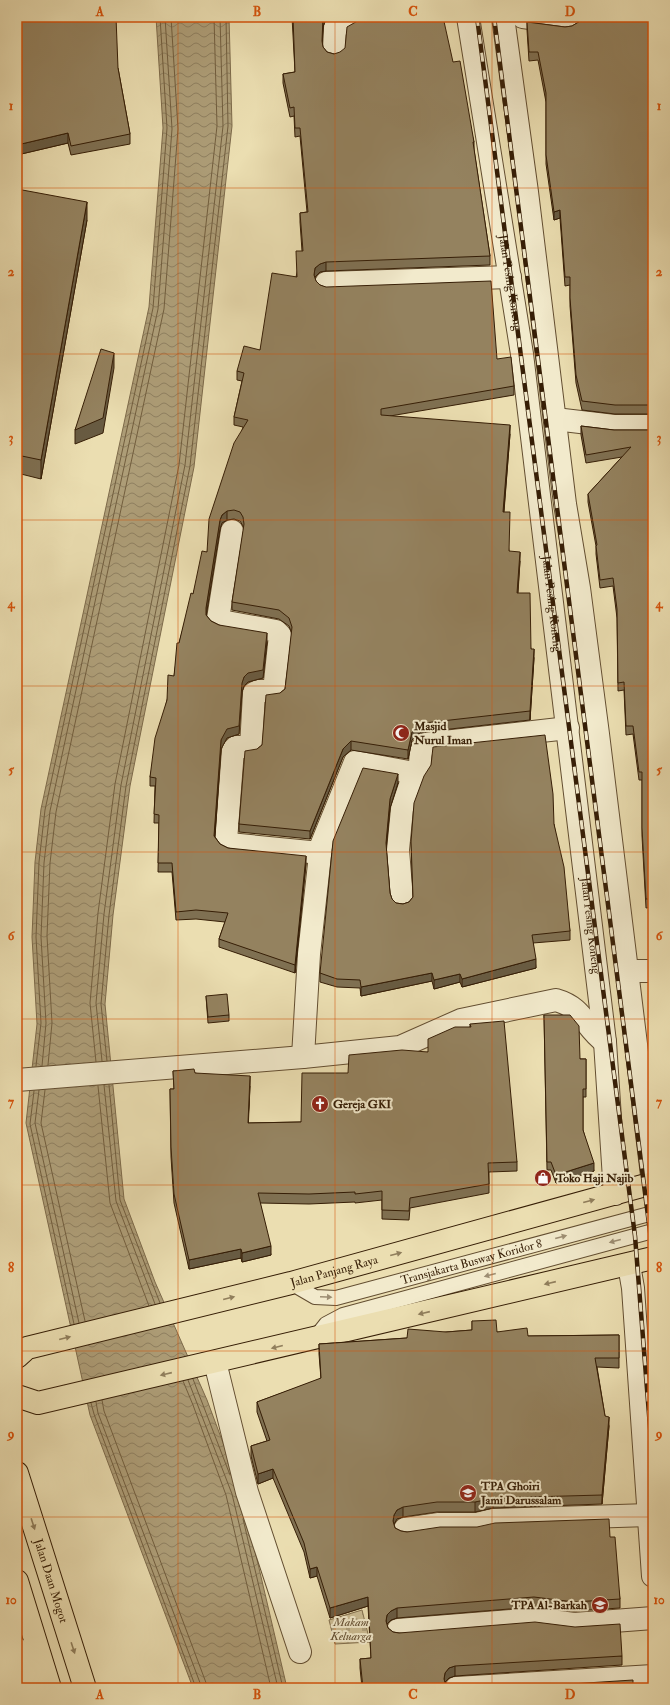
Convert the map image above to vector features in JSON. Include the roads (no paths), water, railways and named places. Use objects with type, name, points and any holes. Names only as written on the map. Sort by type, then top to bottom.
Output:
[{"type":"main road","name":"Jalan Panjang Raya","points":[[22,1352],[191,1307],[291,1283],[653,1183]]},
{"type":"main road","points":[[17,1396],[38,1404],[629,1265],[653,1258]]},
{"type":"main road","name":"Jalan Daan Mogot","points":[[17,1473],[85,1688]]},
{"type":"main road","points":[[17,1581],[50,1688]]},
{"type":"main road","points":[[17,1649],[29,1688]]},
{"type":"street","points":[[334,50],[335,28],[355,17]]},
{"type":"street","name":"Jalan Pesing Koneng","points":[[468,17],[522,354],[605,1042],[615,1194]]},
{"type":"street","points":[[503,17],[565,504],[580,595],[628,971],[653,1183]]},
{"type":"street","points":[[523,17],[567,23],[572,21],[573,17]]},
{"type":"street","points":[[326,283],[510,277]]},
{"type":"street","points":[[555,419],[614,426],[653,426]]},
{"type":"street","points":[[232,531],[218,618],[220,621],[276,631],[280,635],[274,691],[258,691],[254,693],[250,747],[248,749],[236,747],[233,750],[226,841],[229,844],[320,853]]},
{"type":"street","points":[[303,1057],[309,954],[321,846],[355,762],[414,774],[418,773],[420,769],[422,748],[426,744],[568,728]]},
{"type":"street","points":[[402,900],[398,850],[400,829],[402,809],[414,774]]},
{"type":"street","points":[[628,971],[653,971]]},
{"type":"street","points":[[17,1080],[303,1057],[400,1046],[461,1020],[556,1000],[568,1004],[579,1012],[594,1034],[605,1042]]},
{"type":"street","points":[[629,1265],[633,1288],[653,1576]]},
{"type":"street","points":[[209,1364],[247,1492],[300,1652]]},
{"type":"street","points":[[405,1529],[439,1524],[477,1524],[493,1520],[649,1515]]},
{"type":"street","points":[[398,1630],[536,1619],[574,1624],[653,1618]]},
{"type":"street","points":[[456,1688],[653,1676]]},
{"type":"lane","name":"Transjakarta Busway Koridor 8","points":[[291,1283],[315,1297],[336,1298],[653,1213]]},
{"type":"lane","name":"Transjakarta Busway Koridor 8","points":[[315,1338],[326,1324],[343,1314],[653,1231]]},
{"type":"water","points":[[156,17],[229,17],[232,126],[194,467],[130,786],[113,915],[105,1004],[124,1199],[155,1282],[207,1400],[241,1491],[287,1688],[193,1688],[90,1415],[26,1123],[37,1024],[32,937],[35,862],[41,809],[149,307],[163,128]]},
{"type":"railway","points":[[477,17],[635,1236],[653,1465]]},
{"type":"railway","points":[[494,17],[653,1255]]},
{"type":"place","name":"Masjid Nurul Iman","points":[[401,733]]},
{"type":"place","name":"Gereja GKI","points":[[320,1104]]},
{"type":"place","name":"Toko Haji Najib","points":[[543,1178]]},
{"type":"place","name":"TPA Ghoiri Jami Darussalam","points":[[468,1493]]},
{"type":"place","name":"TPA Al-Barkah","points":[[600,1605]]},
{"type":"park label","name":"Makam Keluarga","points":[[351,1629]]}]
